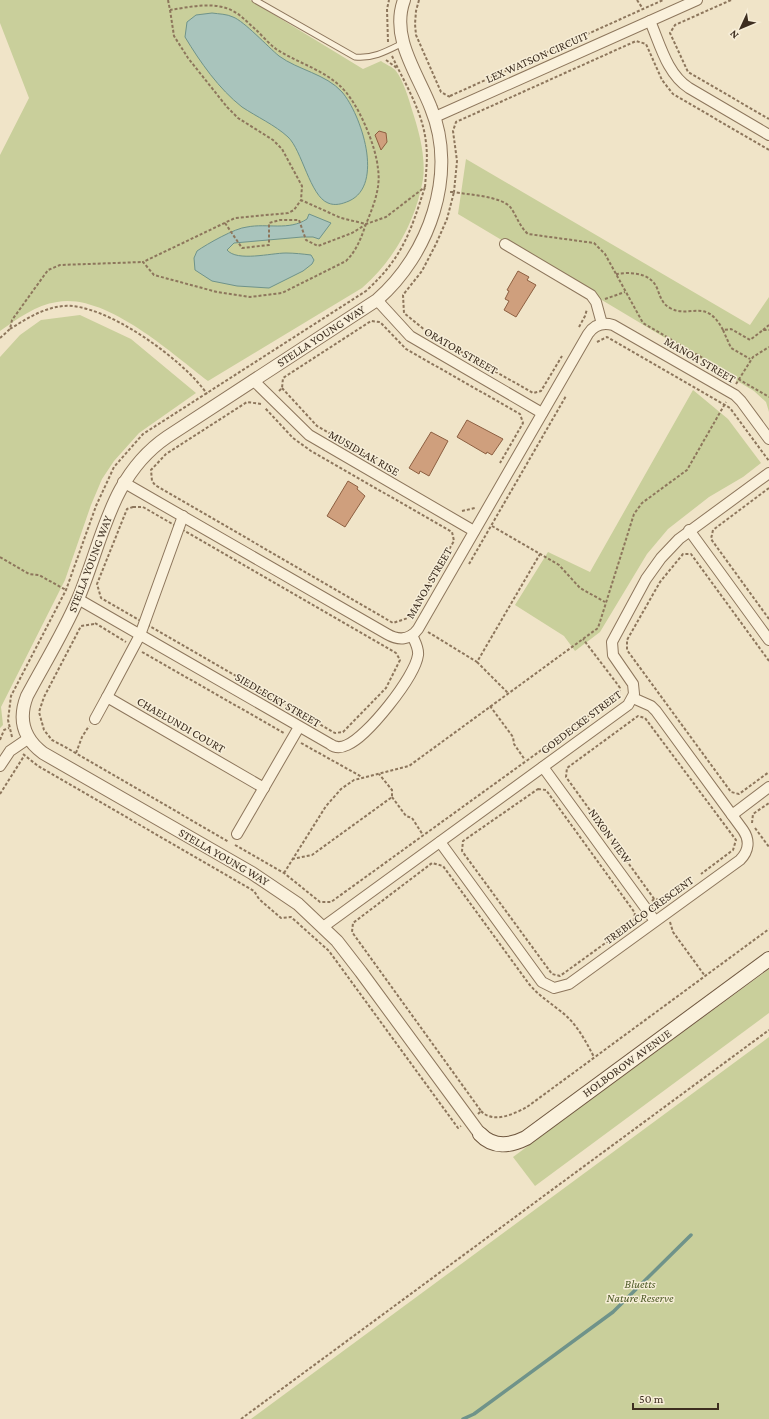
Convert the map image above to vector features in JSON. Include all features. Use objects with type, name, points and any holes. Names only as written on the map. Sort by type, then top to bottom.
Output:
[{"type":"main road","name":"HOLBOROW AVENUE","points":[[480,1134],[489,1141],[500,1145],[513,1143],[526,1138],[769,959]]},
{"type":"street","name":"STELLA YOUNG WAY","points":[[404,0],[399,21],[403,43],[435,117],[442,153],[439,190],[432,217],[411,261],[396,282],[377,300],[214,406],[150,450],[135,465],[123,482],[113,505],[78,599],[25,702],[22,721],[29,738],[43,753],[268,883],[298,904],[323,927],[362,972],[480,1134]]},
{"type":"street","name":"LEX WATSON CIRCUIT","points":[[435,117],[697,0]]},
{"type":"street","points":[[650,21],[671,69],[678,80],[688,88],[769,135]]},
{"type":"street","points":[[504,244],[588,293],[596,302],[602,324]]},
{"type":"street","name":"ORATOR STREET","points":[[377,300],[410,336],[542,413]]},
{"type":"street","name":"MANOA STREET","points":[[123,482],[393,637],[402,639],[412,635],[420,626],[542,413],[588,334],[594,327],[602,324],[616,326],[732,393],[741,401],[769,439]]},
{"type":"street","name":"MUSIDLAK RISE","points":[[254,380],[310,435],[474,531]]},
{"type":"street","name":"GOEDECKE STREET","points":[[323,927],[626,707],[633,698],[633,684],[613,655],[611,649],[612,639],[653,568],[670,548],[689,530],[769,473]]},
{"type":"street","points":[[95,720],[140,635],[183,516]]},
{"type":"street","points":[[689,530],[769,640]]},
{"type":"street","name":"SIEDLECKY STREET","points":[[78,599],[335,747],[345,746],[354,741],[389,706],[416,663],[418,650],[412,635]]},
{"type":"street","name":"CHAELUNDI COURT","points":[[107,697],[264,788]]},
{"type":"street","name":"TREBILCO CRESCENT","points":[[440,842],[542,982],[547,986],[558,988],[569,984],[666,914],[744,855],[748,845],[748,839],[656,711],[651,706],[633,698]]},
{"type":"street","points":[[237,834],[299,727]]},
{"type":"street","points":[[0,766],[10,750],[29,738]]},
{"type":"street","name":"NIXON VIEW","points":[[543,767],[655,921]]},
{"type":"street","points":[[732,815],[769,788]]},
{"type":"lane","points":[[255,0],[355,57],[365,58],[379,54],[403,43]]},
{"type":"path","points":[[10,329],[12,320],[48,270],[60,265],[143,262],[235,218],[288,213],[294,210],[301,200],[302,186],[282,149],[273,140],[238,118],[227,107],[188,58],[174,36],[168,0]]},
{"type":"path","points":[[389,0],[387,9],[387,40],[424,130],[427,156],[425,187],[411,230],[396,258],[385,273],[366,291],[143,434],[114,467],[96,506],[66,590],[11,696],[8,713],[9,728],[24,756],[38,766],[254,891],[259,899],[281,918],[291,917],[329,951],[458,1128],[482,1111]]},
{"type":"path","points":[[419,0],[416,11],[416,35],[441,92],[450,96],[663,0]]},
{"type":"path","points":[[637,0],[643,9]]},
{"type":"path","points":[[732,0],[675,25],[670,33],[688,72],[769,119]]},
{"type":"path","points":[[143,262],[154,275],[217,292],[250,297],[282,293],[346,261],[354,254],[374,206],[378,186],[378,168],[370,140],[358,109],[350,95],[331,80],[275,48],[241,16],[232,10],[214,6],[190,6],[170,10]]},
{"type":"path","points":[[438,339],[404,313],[403,295],[422,271],[447,219],[454,192],[457,161],[453,131],[456,122],[636,41],[646,44],[662,80],[673,94],[769,150]]},
{"type":"path","points":[[379,54],[398,68]]},
{"type":"path","points":[[225,223],[242,248],[269,244],[269,223],[280,220],[300,220],[306,240],[318,246],[345,236],[366,224],[386,217],[425,187],[502,201],[511,208],[528,234],[594,243],[605,254],[643,323],[769,397]]},
{"type":"path","points":[[301,200],[341,218],[366,224]]},
{"type":"path","points":[[616,274],[637,273],[654,283],[662,302],[670,308],[680,311],[699,310],[717,320],[731,348],[750,359]]},
{"type":"path","points":[[578,329],[585,316],[587,305],[625,292]]},
{"type":"path","points":[[0,338],[10,329],[42,311],[52,308],[65,306],[101,313],[122,323],[183,367],[207,393],[214,406]]},
{"type":"path","points":[[723,330],[731,329],[750,340],[769,325]]},
{"type":"path","points":[[763,330],[769,330]]},
{"type":"path","points":[[594,347],[597,340],[607,337],[725,404],[730,408],[769,462]]},
{"type":"path","points":[[394,338],[406,349],[520,414],[523,423],[496,469]]},
{"type":"path","points":[[451,346],[533,393],[541,391],[563,354]]},
{"type":"path","points":[[284,873],[326,806],[340,789],[354,780],[409,766],[598,628],[634,514],[642,503],[687,470],[750,359],[769,347]]},
{"type":"path","points":[[282,388],[317,426],[370,457]]},
{"type":"path","points":[[468,566],[567,394]]},
{"type":"path","points":[[156,486],[393,624],[408,618],[454,541],[452,532],[311,451],[294,438],[262,406]]},
{"type":"path","points":[[769,488],[713,530],[711,539],[769,619]]},
{"type":"path","points":[[457,508],[463,512],[474,509],[478,503]]},
{"type":"path","points":[[143,507],[179,528],[396,653],[400,660],[386,688],[343,732],[335,733],[101,598],[97,584],[127,510],[143,507]]},
{"type":"path","points":[[492,526],[559,565],[580,588],[605,602]]},
{"type":"path","points":[[477,662],[540,554]]},
{"type":"path","points":[[769,661],[691,554],[683,554],[667,573],[627,640],[627,650],[731,792],[739,794],[769,772]]},
{"type":"path","points":[[0,557],[29,574],[40,575],[66,590]]},
{"type":"path","points":[[94,624],[106,601]]},
{"type":"path","points":[[408,618],[477,662],[508,693]]},
{"type":"path","points":[[363,778],[94,624],[81,626],[44,696],[39,712],[41,724],[48,735],[76,753],[284,873],[320,902],[331,902],[525,760],[616,697],[620,692],[618,685],[583,639]]},
{"type":"path","points":[[490,706],[513,737],[514,744],[525,760]]},
{"type":"path","points":[[696,878],[734,850],[736,840],[645,718],[638,716],[567,768],[566,777],[666,914],[673,932],[705,976]]},
{"type":"path","points":[[76,753],[82,737],[95,720]]},
{"type":"path","points":[[0,740],[4,730],[9,728]]},
{"type":"path","points":[[0,794],[24,756]]},
{"type":"path","points":[[378,774],[392,790],[392,797],[406,816],[412,818],[423,835]]},
{"type":"path","points":[[538,788],[546,790],[635,913],[633,923],[560,976],[552,974],[462,851],[463,841],[538,788]]},
{"type":"path","points":[[292,859],[312,855],[392,797]]},
{"type":"path","points":[[769,803],[754,814],[752,823],[769,847]]},
{"type":"path","points":[[594,1057],[574,1025],[559,1010],[538,995],[528,984],[443,866],[432,863],[353,923],[352,932],[485,1115],[493,1118],[518,1112],[594,1057],[769,929]]},
{"type":"path","points":[[654,899],[664,901],[670,896]]},
{"type":"path","points":[[242,1419],[769,1030]]},
{"type":"green space","points":[[0,0],[250,0],[363,69],[381,61],[391,67],[399,75],[415,118],[424,162],[420,195],[415,210],[402,239],[394,252],[374,277],[362,288],[208,381],[157,341],[117,316],[96,307],[76,302],[57,302],[42,306],[27,313],[0,331],[0,155],[29,98],[0,23]]},
{"type":"green space","points":[[466,159],[750,325],[769,297],[769,412],[766,402],[754,391],[458,214]]},
{"type":"green space","points":[[80,315],[131,339],[196,393],[139,433],[114,461],[102,479],[91,505],[65,580],[1,707],[3,725],[0,728],[0,357],[20,335],[41,320]]},
{"type":"green space","points":[[693,390],[728,419],[761,463],[743,477],[709,497],[668,529],[647,554],[600,632],[575,651],[564,636],[515,605],[548,552],[590,572]]},
{"type":"green space","points":[[769,969],[769,1013],[535,1186],[513,1157]]},
{"type":"green space","name":"Bluetts Nature Reserve","points":[[769,1037],[769,1419],[251,1419]]},
{"type":"water","points":[[212,13],[228,15],[238,19],[279,56],[320,76],[342,92],[356,116],[366,149],[368,165],[366,180],[360,193],[349,201],[338,204],[331,204],[322,199],[316,192],[298,152],[288,137],[272,125],[242,107],[218,84],[185,37],[187,22],[196,15]]},
{"type":"water","points":[[309,214],[331,223],[319,239],[313,237],[302,237],[234,243],[227,250],[238,256],[286,253],[311,255],[314,260],[312,264],[303,271],[269,288],[237,286],[212,281],[195,270],[194,258],[197,251],[221,237],[247,227],[293,225],[307,219]]},
{"type":"building","points":[[379,131],[386,133],[387,142],[381,150],[375,135]]},
{"type":"building","points":[[518,271],[529,277],[527,280],[536,285],[516,317],[504,310],[509,301],[505,299],[509,291],[507,290]]},
{"type":"building","points":[[467,420],[503,439],[492,455],[487,452],[486,454],[457,437]]},
{"type":"building","points":[[431,432],[448,441],[429,476],[420,471],[419,474],[409,468]]},
{"type":"building","points":[[348,481],[358,487],[357,489],[365,496],[345,527],[327,516]]},
{"type":"waterway","points":[[463,1419],[474,1414],[613,1312],[691,1235]]}]
